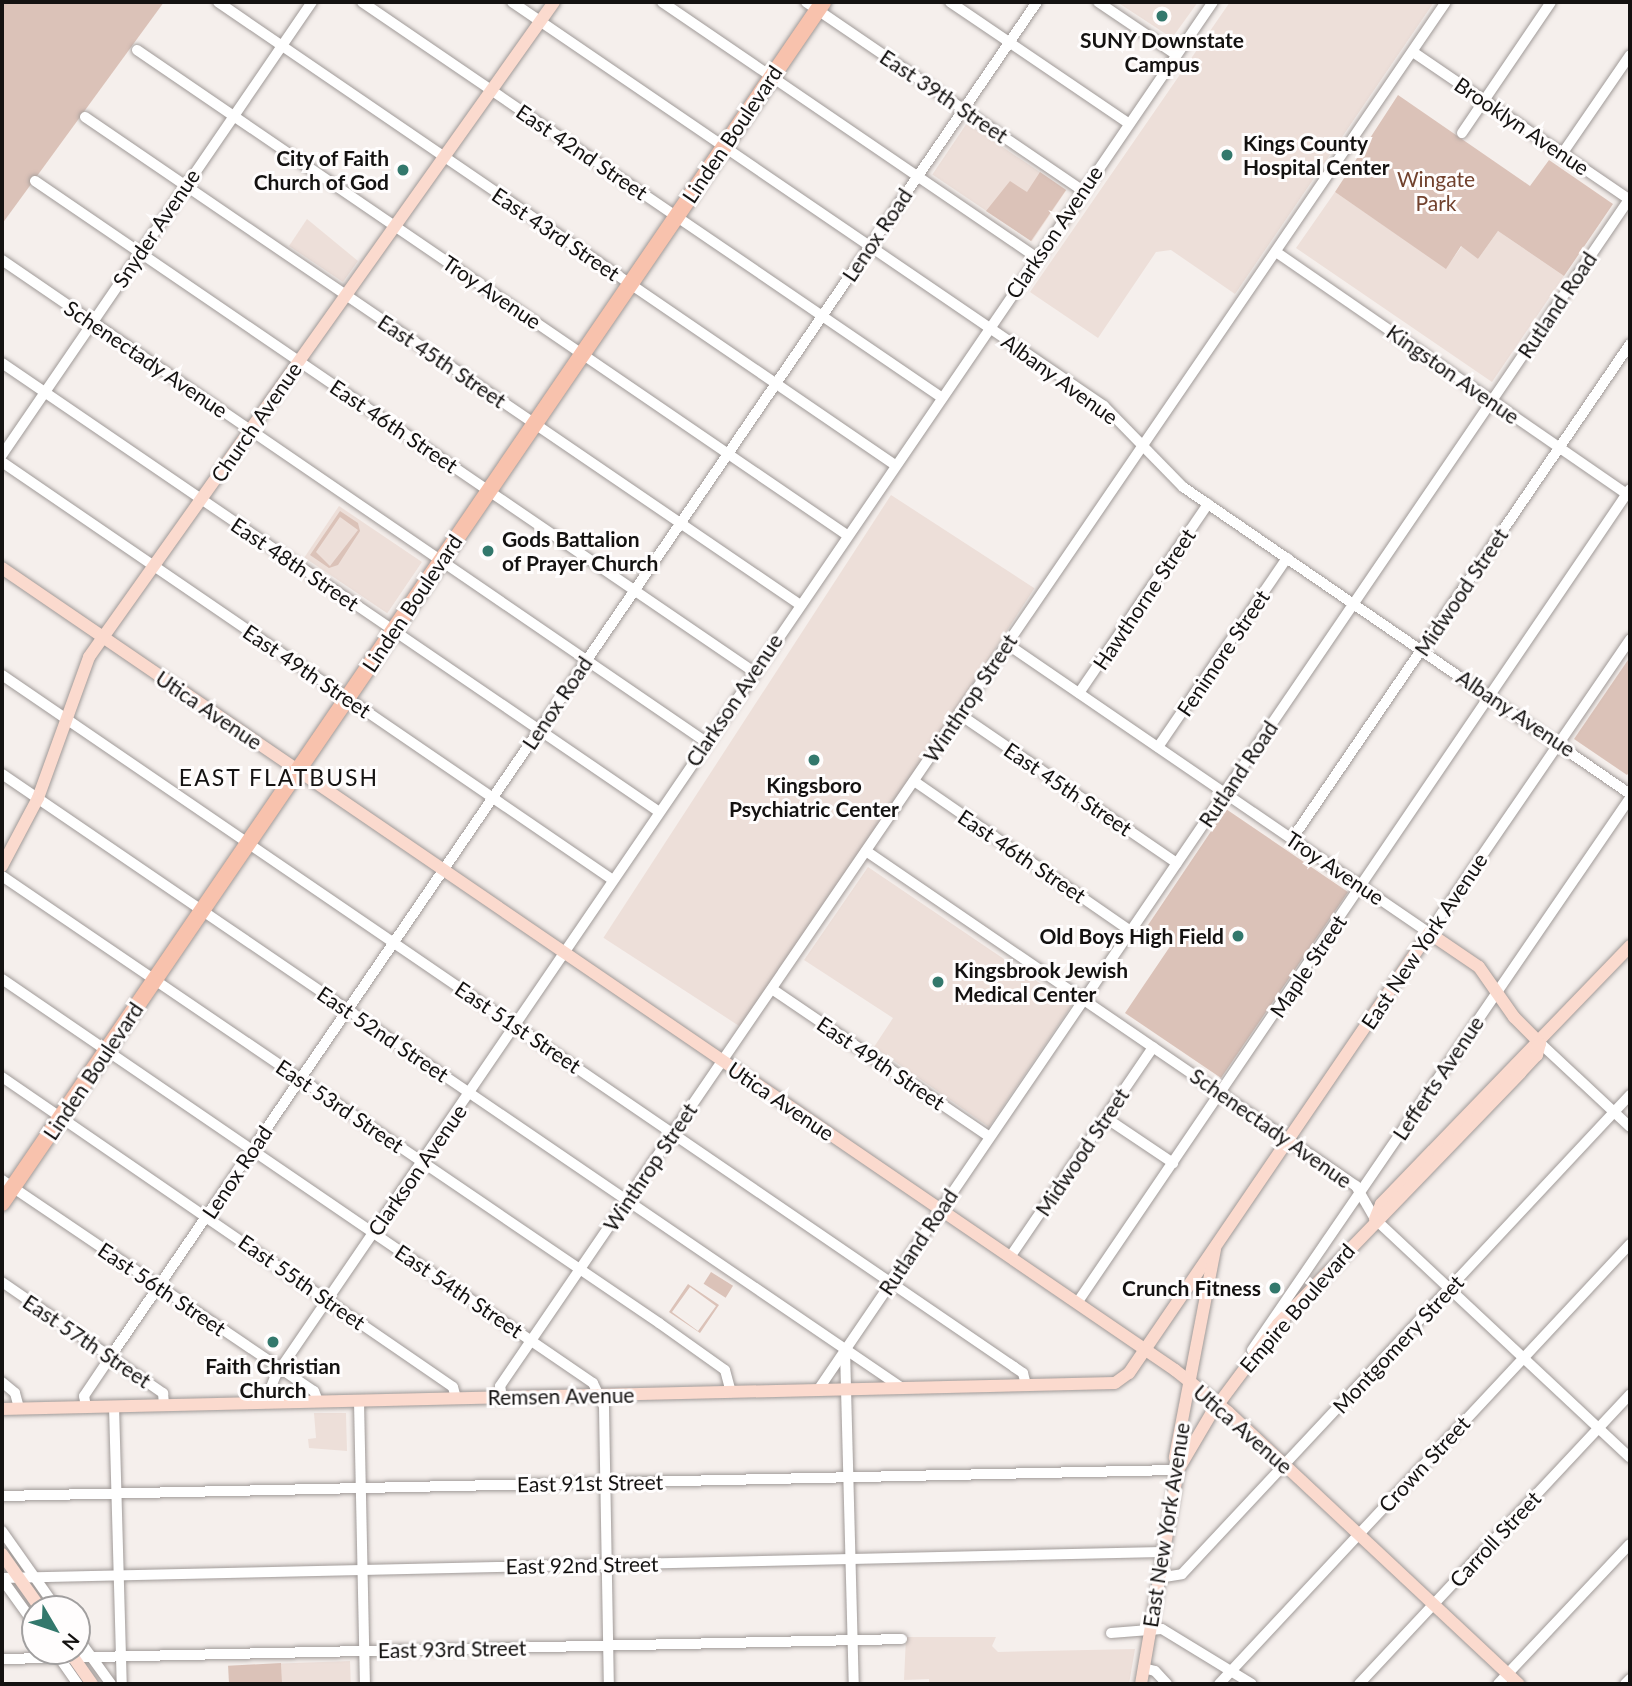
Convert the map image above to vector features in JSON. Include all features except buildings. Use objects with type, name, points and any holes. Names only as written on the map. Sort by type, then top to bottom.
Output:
[{"type":"highway","name":"Linden Boulevard","points":[[2,1203],[7,1183],[61,1118],[772,77],[816,4]]},
{"type":"main road","name":"Church Avenue","points":[[2,866],[38,798],[89,657],[554,2]]},
{"type":"main road","name":"Utica Avenue","points":[[2,568],[1191,1382],[1219,1404],[1519,1684]]},
{"type":"main road","name":"Troy Avenue","points":[[1429,933],[1479,967],[1514,1017],[1540,1043]]},
{"type":"main road","name":"East New York Avenue","points":[[1120,1381],[1145,1350],[1429,933]]},
{"type":"main road","name":"Empire Boulevard","points":[[1178,1470],[1250,1360],[1375,1219],[1379,1207],[1530,1046],[1540,1043],[1630,946]]},
{"type":"main road","name":"East New York Avenue","points":[[1141,1684],[1178,1470],[1175,1457],[1217,1242]]},
{"type":"main road","name":"Remsen Avenue","points":[[2,1409],[1120,1381]]},
{"type":"main road","points":[[2,1554],[30,1595]]},
{"type":"main road","points":[[74,1665],[92,1684]]},
{"type":"street","name":"East 43rd Street","points":[[218,2],[895,465]]},
{"type":"street","name":"Snyder Avenue","points":[[2,455],[312,2]]},
{"type":"street","name":"East 42nd Street","points":[[362,2],[941,397]]},
{"type":"street","name":"Albany Avenue","points":[[512,2],[1104,406],[1183,487],[1560,742],[1630,796]]},
{"type":"street","points":[[662,2],[1036,257]]},
{"type":"street","points":[[950,2],[1128,122]]},
{"type":"street","name":"Lenox Road","points":[[86,1407],[84,1396],[1037,2]]},
{"type":"street","points":[[1098,2],[1175,54]]},
{"type":"street","name":"Clarkson Avenue","points":[[265,1403],[266,1391],[373,1232],[516,1026],[658,811],[1128,122],[1213,2]]},
{"type":"street","name":"Winthrop Street","points":[[502,1397],[500,1386],[1446,2]]},
{"type":"street","points":[[1462,133],[1551,2]]},
{"type":"street","name":"East 39th Street","points":[[816,4],[1082,190]]},
{"type":"street","name":"Troy Avenue","points":[[137,50],[847,535]]},
{"type":"street","name":"Brooklyn Avenue","points":[[1413,52],[1630,199]]},
{"type":"street","points":[[1562,154],[1630,55]]},
{"type":"street","name":"East 45th Street","points":[[85,117],[800,604]]},
{"type":"street","name":"East 46th Street","points":[[35,181],[754,672]]},
{"type":"street","name":"Rutland Road","points":[[818,1390],[1630,199]]},
{"type":"street","name":"Kingston Avenue","points":[[1276,252],[1559,448],[1629,493]]},
{"type":"street","name":"Schenectady Avenue","points":[[2,260],[706,742]]},
{"type":"street","name":"Midwood Street","points":[[1292,839],[1630,344]]},
{"type":"street","name":"East 48th Street","points":[[2,363],[658,811]]},
{"type":"street","name":"East 49th Street","points":[[2,462],[613,880]]},
{"type":"street","name":"Maple Street","points":[[1077,1303],[1629,493]]},
{"type":"street","name":"Hawthorne Street","points":[[1079,693],[1208,504]]},
{"type":"street","name":"Fenimore Street","points":[[1158,747],[1287,558]]},
{"type":"street","name":"East New York Avenue","points":[[1429,933],[1630,639]]},
{"type":"street","name":"Troy Avenue","points":[[1007,645],[1429,933]]},
{"type":"street","name":"East 51st Street","points":[[2,675],[1023,1373],[1026,1385]]},
{"type":"street","name":"East 45th Street","points":[[959,714],[1177,863]]},
{"type":"street","name":"East 52nd Street","points":[[2,774],[902,1388]]},
{"type":"street","name":"East 46th Street","points":[[914,781],[1131,931]]},
{"type":"street","name":"Lefferts Avenue","points":[[1250,1360],[1260,1338],[1363,1193],[1630,796]]},
{"type":"street","name":"Schenectady Avenue","points":[[866,851],[1363,1193],[1375,1219],[1630,1458]]},
{"type":"street","name":"East 53rd Street","points":[[2,876],[725,1370],[732,1392]]},
{"type":"street","name":"East 54th Street","points":[[2,979],[593,1383],[600,1395]]},
{"type":"street","name":"East 49th Street","points":[[772,989],[990,1137]]},
{"type":"street","name":"Troy Avenue","points":[[1540,1043],[1630,1128]]},
{"type":"street","name":"Midwood Street","points":[[1010,1257],[1153,1047]]},
{"type":"street","name":"East 55th Street","points":[[2,1077],[453,1387],[456,1398]]},
{"type":"street","name":"Montgomery Street","points":[[1158,1578],[1182,1574],[1630,1095]]},
{"type":"street","points":[[1106,1118],[1173,1163]]},
{"type":"street","name":"East 56th Street","points":[[7,1183],[314,1391],[318,1401]]},
{"type":"street","name":"Crown Street","points":[[1219,1684],[1630,1244]]},
{"type":"street","name":"East 57th Street","points":[[2,1282],[163,1393],[164,1404]]},
{"type":"street","points":[[845,1350],[854,1684]]},
{"type":"street","points":[[2,1382],[15,1393],[19,1408]]},
{"type":"street","name":"Carroll Street","points":[[1359,1684],[1630,1394]]},
{"type":"street","points":[[600,1395],[605,1482],[609,1684]]},
{"type":"street","points":[[359,1401],[365,1684]]},
{"type":"street","points":[[114,1406],[122,1684]]},
{"type":"street","name":"East 91st Street","points":[[2,1496],[1178,1470]]},
{"type":"street","points":[[2,1531],[47,1595]]},
{"type":"street","points":[[1498,1684],[1630,1544]]},
{"type":"street","name":"East 92nd Street","points":[[2,1579],[1162,1552]]},
{"type":"street","points":[[2,1579],[21,1605]]},
{"type":"street","points":[[1111,1633],[1162,1629],[1252,1684]]},
{"type":"street","name":"East 93rd Street","points":[[91,1657],[902,1639]]},
{"type":"street","name":"East 93rd Street","points":[[2,1659],[21,1657]]},
{"type":"street","points":[[91,1657],[111,1684]]},
{"type":"street","points":[[69,1665],[78,1684]]},
{"type":"street","points":[[1143,1668],[1155,1671],[1167,1684]]},
{"type":"street","points":[[1625,1684],[1630,1679]]},
{"type":"shaded area","name":"SUNY Downstate Campus","points":[[1117,2],[1198,2],[1172,38]]},
{"type":"shaded area","name":"Kings County Hospital Center","points":[[1230,2],[1434,2],[1235,294],[1171,250],[1156,252],[1098,338],[1030,292]]},
{"type":"shaded area","points":[[967,123],[1066,190],[1032,242],[932,174]]},
{"type":"shaded area","points":[[1335,192],[1446,268],[1462,246],[1478,259],[1498,231],[1564,276],[1492,382],[1296,248]]},
{"type":"shaded area","points":[[307,219],[358,261],[343,282],[289,246]]},
{"type":"shaded area","name":"Kingsboro Psychiatric Center","points":[[891,495],[1034,588],[747,1031],[603,938]]},
{"type":"shaded area","points":[[339,506],[422,562],[387,613],[304,557]]},
{"type":"shaded area","name":"Kingsbrook Jewish Medical Center","points":[[868,867],[1072,1005],[989,1127],[874,1047],[893,1018],[804,960]]},
{"type":"shaded area","points":[[314,1413],[346,1413],[347,1451],[309,1448],[308,1439],[316,1438]]},
{"type":"shaded area","points":[[906,1637],[996,1637],[992,1646],[998,1652],[1135,1649],[1129,1684],[929,1684],[929,1679],[904,1680]]},
{"type":"shaded area","points":[[350,1661],[351,1684],[282,1684],[281,1663]]},
{"type":"green space","points":[[2,2],[164,2],[2,224]]},
{"type":"green space","name":"Wingate Park","points":[[1398,95],[1530,186],[1549,160],[1613,204],[1564,276],[1498,231],[1478,259],[1461,246],[1446,269],[1335,192]]},
{"type":"green space","points":[[1040,172],[1066,190],[1031,241],[986,211],[1010,181],[1027,192]]},
{"type":"green space","points":[[340,511],[358,523],[360,531],[338,565],[329,568],[310,555]],"holes":[[[340,517],[358,530],[330,566],[316,552]]]},
{"type":"green space","points":[[1630,657],[1630,771],[1627,775],[1574,739]]},
{"type":"green space","name":"Old Boys High Field","points":[[1226,809],[1348,892],[1221,1078],[1125,1013],[1171,945],[1146,928]]},
{"type":"green space","points":[[711,1272],[733,1286],[726,1298],[704,1284]]},
{"type":"green space","points":[[688,1284],[719,1305],[700,1333],[669,1312]],"holes":[[[690,1287],[716,1306],[698,1331],[672,1312]]]},
{"type":"green space","points":[[281,1663],[282,1684],[229,1684],[228,1666]]},
{"type":"place","name":"SUNY Downstate Campus","points":[[1162,16]]},
{"type":"place","name":"Kings County Hospital Center","points":[[1227,155]]},
{"type":"place","name":"City of Faith Church of God","points":[[403,170]]},
{"type":"place","name":"Gods Battalion of Prayer Church","points":[[488,551]]},
{"type":"place","name":"Kingsboro Psychiatric Center","points":[[814,760]]},
{"type":"place","name":"Old Boys High Field","points":[[1238,936]]},
{"type":"place","name":"Kingsbrook Jewish Medical Center","points":[[938,982]]},
{"type":"place","name":"Crunch Fitness","points":[[1275,1288]]},
{"type":"place","name":"Faith Christian Church","points":[[273,1342]]},
{"type":"district","name":"EAST FLATBUSH","points":[[279,777]]}]
